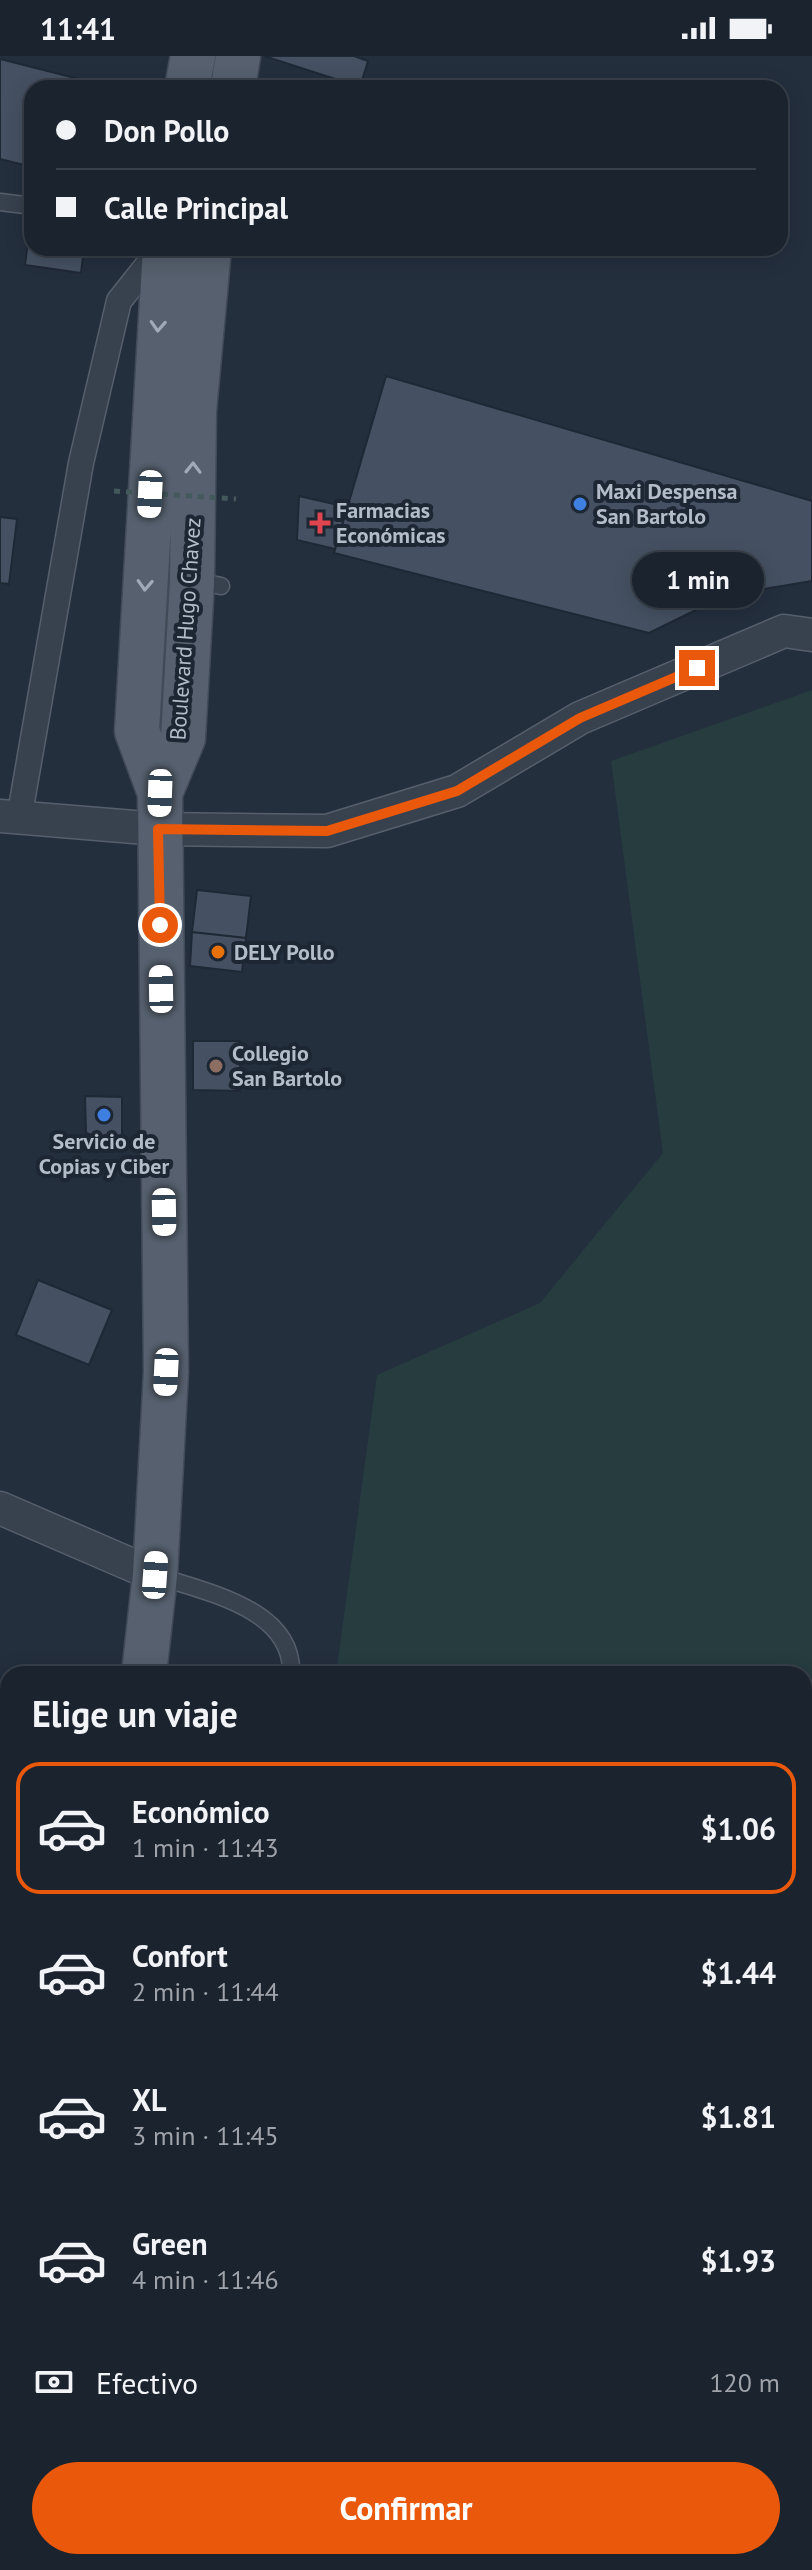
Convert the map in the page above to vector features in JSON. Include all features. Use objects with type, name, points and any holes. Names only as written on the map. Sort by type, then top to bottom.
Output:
[{"type":"main road","points":[[188,80],[193,56]]},
{"type":"main road","points":[[234,80],[238,56]]},
{"type":"main road","name":"Boulevard Hugo Chavez","points":[[159,811],[137,731],[163,256]]},
{"type":"main road","name":"Boulevard Hugo Chavez","points":[[159,811],[183,738],[206,583],[194,411],[208,256]]},
{"type":"main road","points":[[141,1666],[155,1575],[166,1372],[159,811]]},
{"type":"street","points":[[156,256],[119,301],[75,492],[9,818],[159,811],[327,831],[457,791],[580,718],[784,631],[812,635]]},
{"type":"street","points":[[0,1508],[155,1575]]},
{"type":"lane","points":[[0,202],[24,205]]},
{"type":"lane","points":[[155,1575],[233,1602],[263,1618],[285,1639],[290,1666]]},
{"type":"path","points":[[114,491],[236,499]]},
{"type":"green space","points":[[812,690],[812,1666],[337,1666],[377,1375],[540,1303],[663,1153],[611,761]]},
{"type":"building","points":[[264,56],[354,56],[368,61],[362,80],[338,80]]},
{"type":"building","points":[[0,59],[83,80],[24,80],[24,165],[0,159]]},
{"type":"building","points":[[26,256],[83,256],[81,273],[25,265]]},
{"type":"building","name":"Maxi Despensa San Bartolo","points":[[386,376],[812,501],[812,581],[751,591],[698,609],[649,633],[334,553]]},
{"type":"building","name":"Farmacias Económicas","points":[[299,496],[347,507],[335,549],[297,540]]},
{"type":"building","points":[[0,517],[17,519],[9,584],[0,583]]},
{"type":"building","points":[[197,890],[251,896],[246,938],[192,932]]},
{"type":"building","name":"DELY Pollo","points":[[192,932],[246,938],[242,972],[190,966]]},
{"type":"building","name":"Collegio San Bartolo","points":[[193,1041],[240,1041],[240,1091],[193,1090]]},
{"type":"building","name":"Servicio de Copias y Ciber","points":[[85,1096],[122,1097],[122,1145],[86,1133]]},
{"type":"building","points":[[38,1280],[112,1310],[89,1365],[16,1335]]},
{"type":"place","name":"Maxi Despensa San Bartolo","points":[[580,504]]},
{"type":"place","name":"Farmacias Económicas","points":[[320,523]]},
{"type":"place","name":"DELY Pollo","points":[[218,952]]},
{"type":"place","name":"Collegio San Bartolo","points":[[216,1066]]},
{"type":"place","name":"Servicio de Copias y Ciber","points":[[104,1115]]},
{"type":"route","points":[[160,925],[158,829],[327,831],[457,791],[580,718],[697,668]]}]
